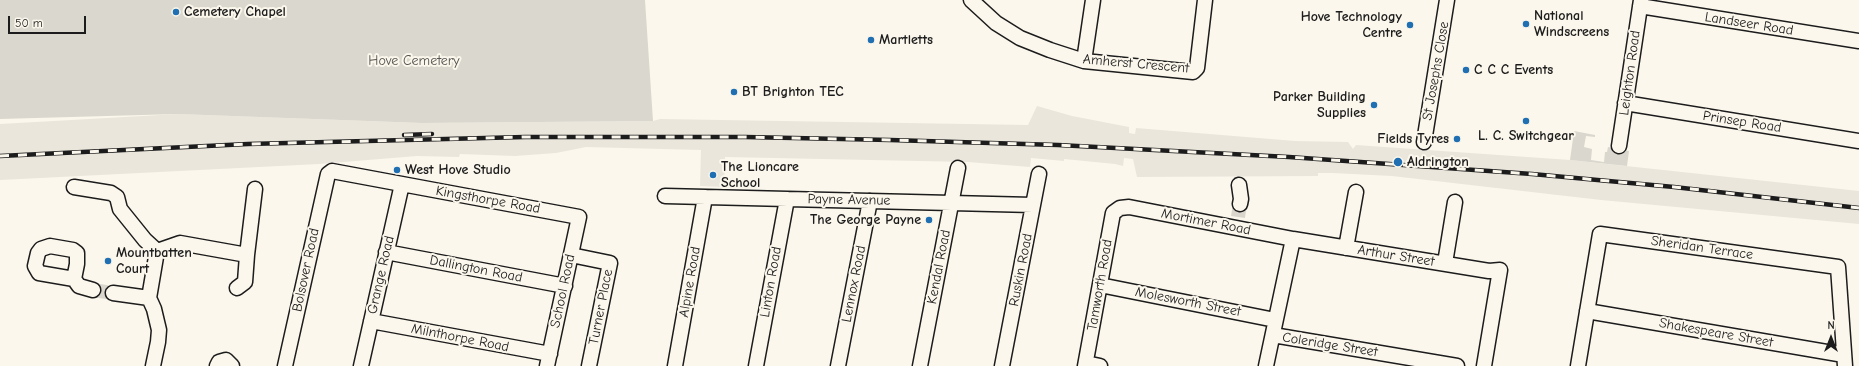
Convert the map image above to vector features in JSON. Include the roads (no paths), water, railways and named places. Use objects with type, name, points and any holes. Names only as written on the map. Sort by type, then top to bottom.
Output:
[{"type":"street","name":"Amherst Crescent","points":[[971,0],[996,23],[1020,38],[1084,61],[1193,72],[1197,68],[1205,0]]},
{"type":"street","points":[[1084,61],[1093,0]]},
{"type":"street","name":"St Josephs Close","points":[[1424,142],[1447,0]]},
{"type":"street","name":"Landseer Road","points":[[1640,3],[1859,41]]},
{"type":"street","name":"Leighton Road","points":[[1619,146],[1640,3]]},
{"type":"street","name":"Prinsep Road","points":[[1625,103],[1859,141]]},
{"type":"street","name":"Kendal Road","points":[[920,366],[958,168]]},
{"type":"street","name":"Kingsthorpe Road","points":[[328,174],[332,171],[579,217]]},
{"type":"street","name":"Bolsover Road","points":[[285,366],[328,174]]},
{"type":"street","name":"Ruskin Road","points":[[1002,366],[1039,174]]},
{"type":"street","name":"Grange Road","points":[[361,366],[402,184]]},
{"type":"street","points":[[1238,217],[1241,199],[1239,185]]},
{"type":"street","points":[[74,187],[111,193],[117,197],[120,209],[145,240],[157,251]]},
{"type":"street","points":[[237,288],[245,282],[255,189]]},
{"type":"street","points":[[1346,248],[1356,192]]},
{"type":"street","name":"Payne Avenue","points":[[665,196],[1033,204]]},
{"type":"street","name":"Alpine Road","points":[[675,366],[705,197]]},
{"type":"street","name":"Linton Road","points":[[756,366],[787,199]]},
{"type":"street","name":"Lennox Road","points":[[838,366],[870,201]]},
{"type":"street","points":[[1445,263],[1455,202]]},
{"type":"street","name":"Mortimer Road","points":[[1120,208],[1129,207],[1238,217],[1293,239]]},
{"type":"street","name":"Tamworth Road","points":[[1090,365],[1100,285],[1113,213],[1120,208]]},
{"type":"street","name":"School Road","points":[[548,360],[579,217]]},
{"type":"street","name":"Sheridan Terrace","points":[[1578,366],[1600,234],[1838,267],[1845,360]]},
{"type":"street","points":[[1266,366],[1293,239]]},
{"type":"street","name":"Arthur Street","points":[[1293,239],[1489,271],[1500,270],[1484,366]]},
{"type":"street","points":[[157,251],[180,243],[247,255]]},
{"type":"street","points":[[153,366],[159,330],[154,309],[149,298],[157,251]]},
{"type":"street","name":"Dallington Road","points":[[386,252],[565,286]]},
{"type":"street","name":"Turner Place","points":[[571,255],[610,263],[589,366]]},
{"type":"street","points":[[74,279],[80,286],[93,290]]},
{"type":"street","name":"Molesworth Street","points":[[1100,285],[1276,320]]},
{"type":"street","points":[[113,293],[149,298]]},
{"type":"street","name":"Shakespeare Street","points":[[1587,311],[1845,360]]},
{"type":"street","name":"Milnthorpe Road","points":[[371,321],[548,360]]},
{"type":"street","name":"Coleridge Street","points":[[1273,336],[1457,366]]},
{"type":"street","points":[[217,366],[219,362],[226,360],[232,366]]},
{"type":"tunnel","points":[[1238,217],[1240,204]]},
{"type":"tunnel","points":[[93,290],[113,293]]},
{"type":"railway","points":[[404,135],[432,134]]},
{"type":"railway","points":[[0,156],[248,144],[525,137],[745,137],[890,140],[1058,145],[1289,157],[1532,174],[1674,187],[1859,208]]},
{"type":"place","name":"Cemetery Chapel","points":[[176,12]]},
{"type":"place","name":"National Windscreens","points":[[1526,24]]},
{"type":"place","name":"Hove Technology Centre","points":[[1410,25]]},
{"type":"place","name":"Martletts","points":[[871,40]]},
{"type":"place","name":"C C C Events","points":[[1466,70]]},
{"type":"place","name":"BT Brighton TEC","points":[[734,92]]},
{"type":"place","name":"Parker Building Supplies","points":[[1374,105]]},
{"type":"place","name":"L. C. Switchgear","points":[[1526,121]]},
{"type":"place","name":"Fields Tyres","points":[[1457,139]]},
{"type":"place","name":"Aldrington","points":[[1398,162]]},
{"type":"place","name":"West Hove Studio","points":[[397,170]]},
{"type":"place","name":"The Lioncare School","points":[[713,175]]},
{"type":"place","name":"The George Payne","points":[[929,220]]},
{"type":"place","name":"Mountbatten Court","points":[[108,261]]},
{"type":"park label","name":"Hove Cemetery","points":[[414,61]]}]
